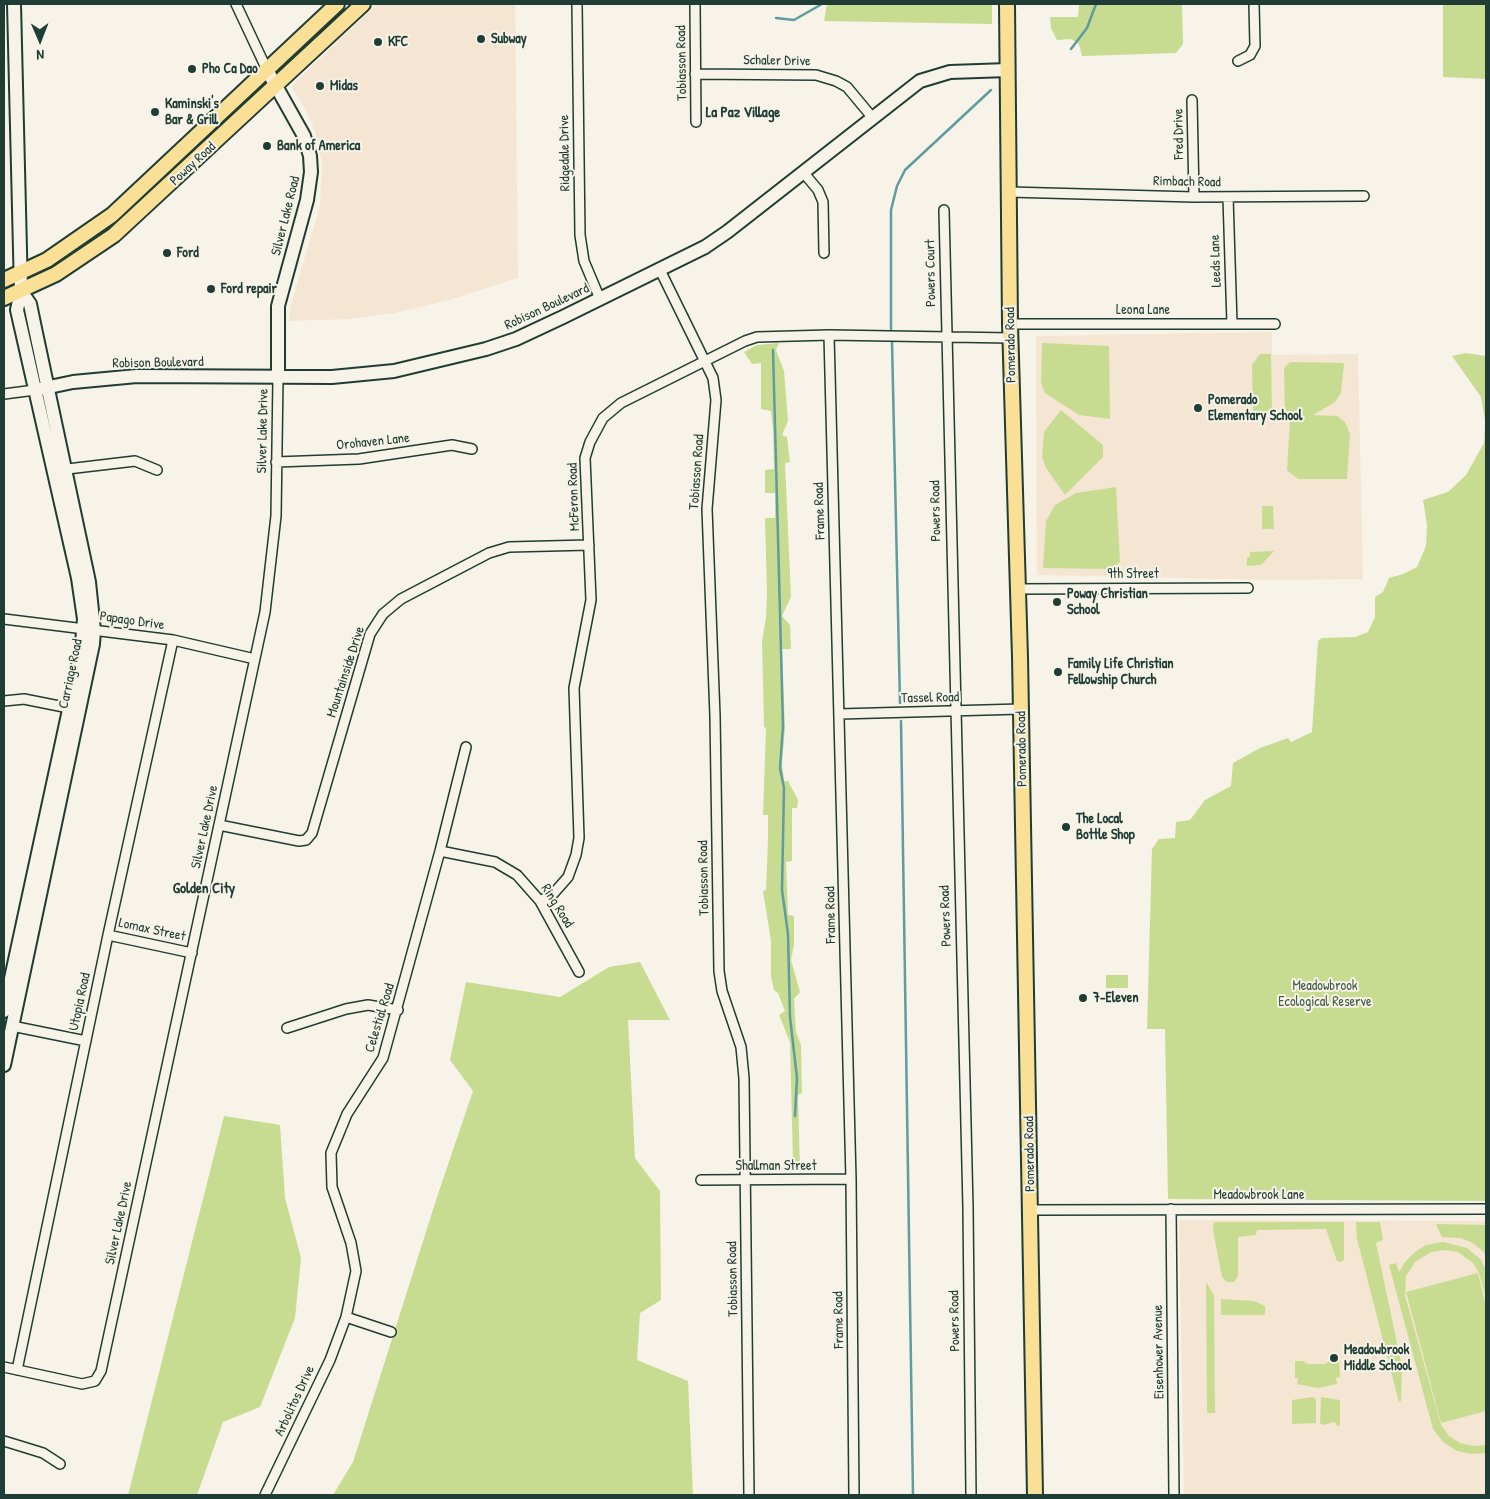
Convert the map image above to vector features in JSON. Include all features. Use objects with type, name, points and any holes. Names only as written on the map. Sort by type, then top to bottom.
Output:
[{"type":"main road","name":"Poway Road","points":[[4,280],[20,274],[60,252],[112,215],[337,4]]},
{"type":"main road","name":"Poway Road","points":[[4,298],[71,265],[114,235],[363,4]]},
{"type":"main road","name":"Pomerado Road","points":[[1007,4],[1011,331],[1032,1210],[1035,1495]]},
{"type":"street","name":"Carriage Road","points":[[4,1065],[8,1026],[89,629],[59,470],[41,389],[17,310],[21,291],[14,4]]},
{"type":"street","points":[[236,4],[267,70]]},
{"type":"street","name":"Ridgedale Drive","points":[[577,4],[580,235],[584,261],[600,299]]},
{"type":"street","name":"Tobiasson Road","points":[[695,4],[696,122]]},
{"type":"street","points":[[1238,61],[1250,56],[1255,46],[1254,4]]},
{"type":"street","name":"Silver Lake Road","points":[[267,70],[274,87],[304,136],[310,156],[312,172],[307,200],[278,306],[278,378]]},
{"type":"street","name":"Robison Boulevard","points":[[41,389],[73,382],[137,376],[332,377],[394,371],[443,361],[516,339],[705,247],[727,232],[920,81],[950,72],[1008,70]]},
{"type":"street","name":"Schaler Drive","points":[[695,74],[816,75],[836,80],[847,87],[872,117]]},
{"type":"street","name":"Fred Drive","points":[[1192,100],[1194,197]]},
{"type":"street","points":[[804,172],[818,190],[823,202],[824,253]]},
{"type":"street","name":"Rimbach Road","points":[[1009,192],[1194,197],[1364,196]]},
{"type":"street","name":"Leeds Lane","points":[[1228,196],[1232,324]]},
{"type":"street","name":"Powers Court","points":[[944,210],[946,336]]},
{"type":"street","name":"Tobiasson Road","points":[[660,270],[706,361],[713,378],[716,400],[707,510],[715,726],[719,971],[722,991],[741,1047],[746,1180],[750,1495]]},
{"type":"street","name":"Leona Lane","points":[[1011,331],[1275,324]]},
{"type":"street","name":"McFeron Road","points":[[540,901],[553,894],[568,877],[576,855],[579,838],[574,688],[590,609],[585,458],[590,442],[603,418],[621,403],[757,337],[829,335],[946,336],[1011,331]]},
{"type":"street","name":"Frame Road","points":[[829,335],[851,1179],[854,1495]]},
{"type":"street","name":"Powers Road","points":[[946,336],[968,1208],[971,1495]]},
{"type":"street","name":"Silver Lake Drive","points":[[17,1370],[82,1384],[95,1381],[101,1371],[266,612],[275,526],[278,378]]},
{"type":"street","points":[[4,394],[41,389]]},
{"type":"street","name":"Orohaven Lane","points":[[276,462],[359,459],[452,445],[472,449]]},
{"type":"street","points":[[59,470],[135,461],[157,470]]},
{"type":"street","name":"Mountainside Drive","points":[[219,826],[298,841],[306,840],[312,833],[370,634],[383,614],[401,599],[488,554],[509,547],[589,545]]},
{"type":"street","name":"9th Street","points":[[1018,589],[1248,588]]},
{"type":"street","name":"Papago Drive","points":[[4,620],[173,640],[255,659]]},
{"type":"street","name":"Utopia Road","points":[[17,1370],[108,935],[173,640]]},
{"type":"street","points":[[4,700],[24,699],[74,709]]},
{"type":"street","name":"Tassel Road","points":[[839,714],[1021,709]]},
{"type":"street","name":"Celestial Road","points":[[346,1317],[356,1271],[351,1243],[332,1188],[331,1153],[347,1114],[383,1058],[398,1010],[466,747]]},
{"type":"street","name":"Ring Road","points":[[440,851],[495,862],[517,876],[540,901],[579,972]]},
{"type":"street","name":"Carriage Road","points":[[4,1011],[35,889]]},
{"type":"street","name":"Lomax Street","points":[[108,935],[192,952]]},
{"type":"street","points":[[287,1028],[346,1009],[368,1005],[398,1010]]},
{"type":"street","points":[[8,1026],[86,1041]]},
{"type":"street","name":"Shallman Street","points":[[701,1180],[851,1179]]},
{"type":"street","name":"Eisenhower Avenue","points":[[1171,1209],[1174,1495]]},
{"type":"street","name":"Meadowbrook Lane","points":[[1032,1210],[1486,1209]]},
{"type":"street","points":[[346,1317],[390,1332]]},
{"type":"street","name":"Arbolitos Drive","points":[[265,1495],[330,1360],[346,1317]]},
{"type":"street","points":[[4,1367],[17,1370]]},
{"type":"street","points":[[4,1441],[43,1453],[60,1464]]},
{"type":"shaded area","points":[[377,4],[515,4],[518,278],[446,301],[394,313],[349,319],[289,321],[290,308],[320,206],[322,163],[315,131],[303,105],[293,90],[293,84]]},
{"type":"shaded area","name":"Pomerado Elementary School","points":[[1272,332],[1272,355],[1358,354],[1363,579],[1275,580],[1037,575],[1036,336]]},
{"type":"shaded area","name":"Meadowbrook Middle School","points":[[1179,1220],[1486,1221],[1486,1495],[1184,1495]]},
{"type":"green space","points":[[827,4],[992,4],[992,24],[824,21]]},
{"type":"green space","points":[[1079,4],[1182,4],[1183,44],[1176,53],[1082,56],[1079,44],[1071,39],[1057,40],[1051,28],[1050,17],[1078,17]]},
{"type":"green space","points":[[1443,4],[1486,4],[1486,79],[1443,77]]},
{"type":"green space","points":[[779,343],[776,350],[784,371],[788,421],[782,435],[787,437],[790,462],[785,463],[791,597],[782,616],[790,625],[791,649],[782,649],[785,728],[782,763],[784,781],[788,781],[798,800],[797,808],[792,808],[792,861],[786,862],[788,915],[794,916],[794,945],[791,960],[800,992],[794,999],[796,1032],[801,1045],[802,1093],[798,1095],[800,1171],[771,1168],[788,1167],[793,1163],[790,1042],[779,1015],[785,1011],[778,993],[774,990],[771,976],[771,941],[763,891],[766,890],[768,840],[768,815],[763,815],[766,728],[764,727],[762,641],[766,618],[767,592],[765,518],[775,518],[775,493],[765,493],[765,470],[774,469],[773,431],[771,411],[761,409],[761,363],[752,364],[744,352],[757,345]]},
{"type":"green space","points":[[1042,343],[1109,346],[1110,419],[1079,415],[1045,393],[1041,383]]},
{"type":"green space","name":"Meadowbrook Ecological Reserve","points":[[1466,353],[1486,356],[1486,1201],[1168,1199],[1165,1029],[1147,1029],[1152,849],[1159,839],[1175,838],[1176,822],[1190,820],[1205,800],[1231,786],[1233,763],[1260,748],[1288,738],[1291,742],[1312,732],[1318,641],[1322,638],[1355,637],[1368,632],[1375,617],[1375,597],[1383,592],[1389,578],[1417,567],[1426,546],[1427,525],[1423,500],[1448,492],[1466,475],[1484,443],[1485,421],[1481,397],[1452,356]]},
{"type":"green space","points":[[1260,354],[1271,354],[1272,412],[1253,412],[1252,365]]},
{"type":"green space","points":[[1290,362],[1344,363],[1341,393],[1335,402],[1313,415],[1337,416],[1345,422],[1350,434],[1347,479],[1298,479],[1287,470],[1290,421],[1285,420],[1284,368]]},
{"type":"green space","points":[[1061,410],[1103,445],[1103,457],[1065,495],[1046,468],[1042,457],[1044,432]]},
{"type":"green space","points":[[1116,487],[1120,562],[1112,569],[1043,568],[1046,521],[1055,505],[1076,493]]},
{"type":"green space","points":[[1262,506],[1273,506],[1274,529],[1262,529]]},
{"type":"green space","points":[[1274,551],[1261,565],[1247,566],[1247,557],[1250,557],[1250,552]]},
{"type":"green space","points":[[640,962],[670,1020],[628,1020],[635,1158],[660,1191],[661,1300],[640,1313],[637,1360],[688,1381],[693,1495],[333,1495],[353,1462],[437,1197],[473,1091],[450,1060],[466,982],[560,997],[609,967]]},
{"type":"green space","points":[[1106,975],[1128,975],[1128,988],[1106,988]]},
{"type":"green space","points":[[224,1116],[280,1125],[285,1198],[301,1258],[295,1318],[260,1407],[223,1422],[197,1495],[128,1495]]},
{"type":"green space","points":[[1214,1222],[1344,1222],[1344,1260],[1341,1262],[1337,1261],[1326,1229],[1257,1230],[1256,1235],[1238,1237],[1238,1276],[1234,1282],[1227,1282],[1222,1277],[1213,1230]]},
{"type":"green space","points":[[1356,1222],[1380,1222],[1383,1240],[1376,1243],[1402,1367],[1401,1401],[1399,1402],[1357,1239]]},
{"type":"green space","points":[[1436,1224],[1486,1225],[1486,1257],[1483,1251],[1471,1242],[1460,1238],[1442,1237]]},
{"type":"green space","points":[[1443,1242],[1467,1248],[1481,1260],[1486,1270],[1486,1298],[1479,1273],[1473,1263],[1458,1252],[1445,1250],[1431,1252],[1415,1262],[1406,1276],[1405,1295],[1441,1425],[1449,1436],[1460,1443],[1473,1446],[1486,1445],[1486,1453],[1472,1454],[1457,1451],[1443,1442],[1433,1429],[1389,1265],[1396,1263],[1399,1272],[1405,1262],[1415,1252],[1426,1245]]},
{"type":"green space","points":[[1478,1273],[1486,1306],[1486,1411],[1441,1423],[1406,1292]]},
{"type":"green space","points":[[1206,1282],[1214,1295],[1215,1413],[1207,1413]]},
{"type":"green space","points":[[1221,1299],[1254,1301],[1265,1306],[1265,1315],[1221,1315]]},
{"type":"green space","points":[[1331,1360],[1339,1360],[1340,1377],[1336,1378],[1337,1384],[1318,1388],[1297,1384],[1298,1378],[1295,1378],[1295,1361],[1303,1361],[1308,1364],[1325,1364]]},
{"type":"green space","points":[[1313,1397],[1316,1399],[1316,1423],[1292,1424],[1292,1400]]},
{"type":"green space","points":[[1321,1397],[1340,1400],[1340,1425],[1337,1426],[1335,1422],[1322,1425],[1320,1423]]},
{"type":"waterway","points":[[776,18],[794,20],[822,4]]},
{"type":"waterway","points":[[1071,49],[1087,28],[1096,4]]},
{"type":"waterway","points":[[891,329],[891,210],[897,186],[905,170],[991,90]]},
{"type":"waterway","points":[[892,342],[900,703]]},
{"type":"waterway","points":[[773,350],[783,726],[780,768],[784,788],[782,890],[788,934],[790,1017],[797,1078],[795,1116]]},
{"type":"waterway","points":[[901,721],[913,1495]]},
{"type":"place","name":"Subway","points":[[481,39]]},
{"type":"place","name":"KFC","points":[[378,42]]},
{"type":"place","name":"Pho Ca Dao","points":[[192,69]]},
{"type":"place","name":"Midas","points":[[320,86]]},
{"type":"place","name":"Kaminski's Bar & Grill","points":[[155,112]]},
{"type":"place","name":"Bank of America","points":[[267,146]]},
{"type":"place","name":"Ford","points":[[167,253]]},
{"type":"place","name":"Ford repair","points":[[211,289]]},
{"type":"place","name":"Pomerado Elementary School","points":[[1198,408]]},
{"type":"place","name":"Poway Christian School","points":[[1057,602]]},
{"type":"place","name":"Family Life Christian Fellowship Church","points":[[1058,672]]},
{"type":"place","name":"The Local Bottle Shop","points":[[1066,827]]},
{"type":"place","name":"7-Eleven","points":[[1083,998]]},
{"type":"place","name":"Meadowbrook Middle School","points":[[1334,1358]]},
{"type":"district","name":"La Paz Village","points":[[743,113]]},
{"type":"district","name":"Golden City","points":[[204,889]]}]
